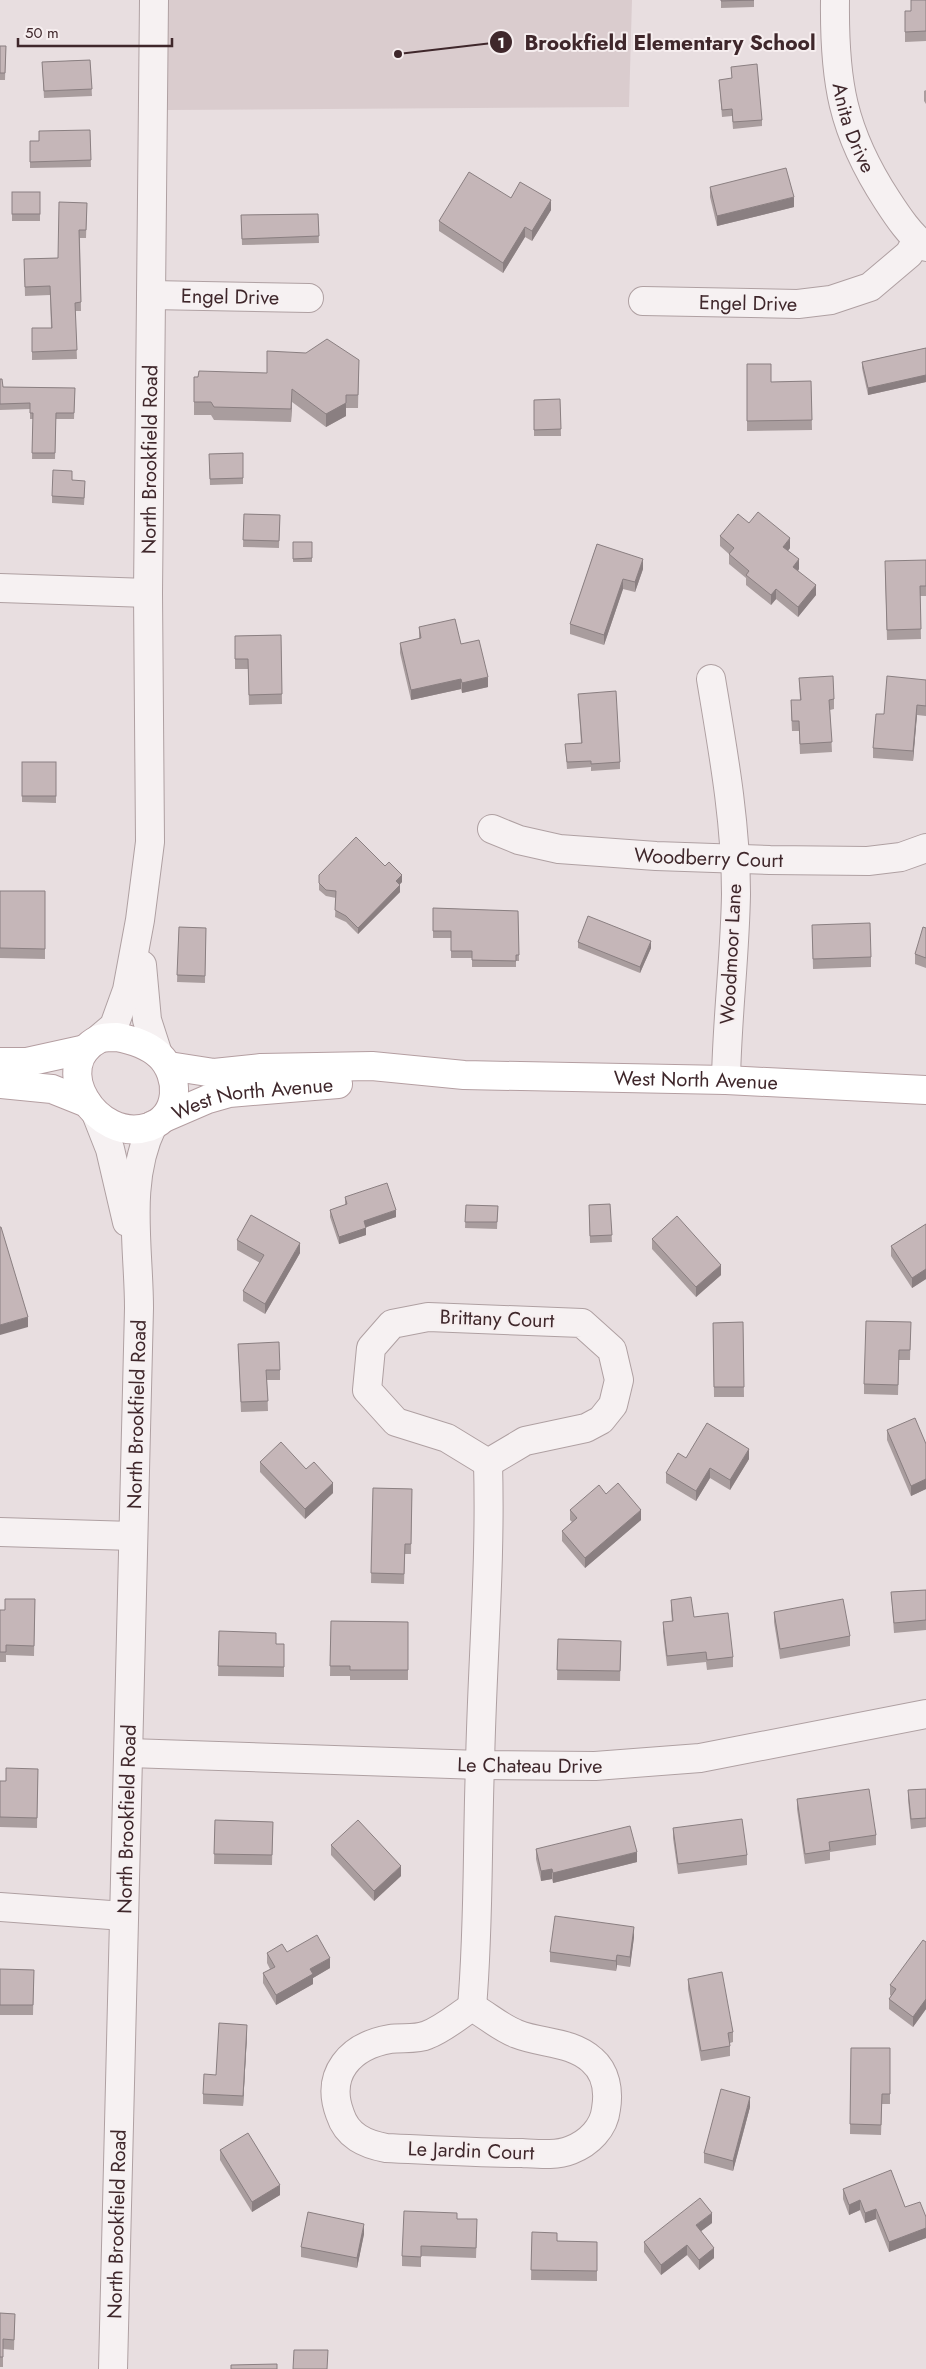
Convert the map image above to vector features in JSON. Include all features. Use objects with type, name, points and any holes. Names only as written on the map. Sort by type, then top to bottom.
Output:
[{"type":"main road","points":[[0,1062],[26,1062],[117,1036],[141,1043],[163,1060],[174,1086],[173,1102],[158,1122],[135,1130],[120,1128],[109,1125],[92,1109],[81,1094],[78,1067],[93,1044]]},
{"type":"main road","name":"West North Avenue","points":[[163,1060],[214,1073],[262,1068],[372,1066],[464,1075],[726,1080],[926,1090]]},
{"type":"main road","name":"West North Avenue","points":[[158,1122],[208,1100],[254,1090],[464,1075]]},
{"type":"main road","points":[[0,1084],[52,1089],[92,1109]]},
{"type":"street","name":"North Brookfield Road","points":[[93,1044],[114,1026],[127,990],[140,920],[150,842],[148,593],[154,0]]},
{"type":"street","name":"Anita Drive","points":[[836,0],[837,61],[843,108],[857,148],[876,184],[921,243],[870,287],[853,293]]},
{"type":"street","name":"Engel Drive","points":[[643,301],[798,304],[831,300],[853,293]]},
{"type":"street","name":"Engel Drive","points":[[151,295],[309,298]]},
{"type":"street","points":[[0,588],[148,593]]},
{"type":"street","name":"Woodmoor Lane","points":[[711,679],[729,791],[735,858],[736,896],[726,1080]]},
{"type":"street","name":"Woodberry Court","points":[[492,829],[519,840],[559,849],[646,856],[868,861],[901,857],[926,848]]},
{"type":"street","name":"North Brookfield Road","points":[[140,920],[143,999],[150,1036],[163,1060]]},
{"type":"street","name":"North Brookfield Road","points":[[92,1109],[110,1149],[138,1269]]},
{"type":"street","name":"North Brookfield Road","points":[[113,2369],[139,1308],[136,1198],[144,1142],[158,1122]]},
{"type":"street","name":"Brittany Court","points":[[428,1317],[575,1322],[582,1323],[612,1350],[619,1380],[614,1405],[601,1420],[586,1428],[525,1441],[488,1463],[447,1438],[396,1422],[367,1390],[371,1348],[392,1324],[428,1317]]},
{"type":"street","points":[[472,2007],[479,1863],[488,1463]]},
{"type":"street","points":[[0,1532],[133,1536]]},
{"type":"street","name":"Le Chateau Drive","points":[[129,1753],[480,1765],[595,1766],[700,1758],[926,1714]]},
{"type":"street","points":[[0,1907],[124,1916]]},
{"type":"street","name":"Le Jardin Court","points":[[472,2007],[494,2019],[503,2028],[520,2035],[578,2050],[592,2060],[602,2073],[608,2099],[606,2115],[598,2131],[572,2150],[558,2154],[386,2148],[370,2145],[354,2137],[342,2121],[335,2103],[334,2087],[340,2071],[353,2054],[369,2044],[426,2036],[472,2007]]},
{"type":"shaded area","points":[[167,0],[632,0],[629,107],[166,110]]},
{"type":"building","points":[[721,0],[754,0],[721,1]]},
{"type":"building","points":[[911,0],[926,0],[926,31],[905,32],[905,11],[911,11]]},
{"type":"building","points":[[0,46],[6,46],[5,73],[0,73]]},
{"type":"building","points":[[90,60],[92,89],[44,91],[42,62]]},
{"type":"building","points":[[757,64],[762,120],[733,122],[732,109],[722,110],[719,80],[732,78],[731,67]]},
{"type":"building","points":[[90,130],[91,160],[30,162],[30,141],[39,141],[39,131]]},
{"type":"building","points":[[786,168],[794,197],[717,216],[710,187]]},
{"type":"building","points":[[469,172],[511,198],[520,182],[551,200],[532,231],[525,227],[503,263],[439,221]]},
{"type":"building","points":[[12,192],[40,192],[40,214],[12,214]]},
{"type":"building","points":[[59,202],[87,203],[86,230],[79,230],[81,302],[75,303],[77,350],[32,352],[32,328],[52,328],[50,286],[25,287],[24,259],[58,258]]},
{"type":"building","points":[[318,214],[319,236],[242,239],[241,215]]},
{"type":"building","points":[[327,339],[359,360],[358,395],[346,395],[346,403],[326,414],[292,389],[291,409],[214,407],[211,402],[194,402],[194,377],[198,377],[199,371],[267,373],[267,351],[306,353]]},
{"type":"building","points":[[926,348],[926,375],[868,388],[862,362]]},
{"type":"building","points":[[747,364],[771,364],[771,382],[811,381],[812,420],[747,421]]},
{"type":"building","points":[[0,379],[2,379],[3,387],[75,388],[74,413],[56,413],[55,453],[32,453],[33,413],[30,413],[30,403],[0,404]]},
{"type":"building","points":[[560,399],[561,429],[534,430],[534,400]]},
{"type":"building","points":[[243,453],[243,478],[210,479],[209,454]]},
{"type":"building","points":[[53,470],[72,471],[72,480],[85,481],[84,498],[52,496]]},
{"type":"building","points":[[758,512],[790,538],[783,547],[799,559],[793,567],[816,585],[798,607],[776,589],[771,595],[746,575],[749,571],[729,554],[734,548],[720,536],[738,514],[749,523]]},
{"type":"building","points":[[244,514],[280,515],[279,541],[243,540]]},
{"type":"building","points":[[293,542],[312,542],[312,558],[293,559]]},
{"type":"building","points":[[597,544],[643,559],[635,582],[623,579],[604,635],[570,624]]},
{"type":"building","points":[[926,560],[926,586],[920,586],[921,629],[887,630],[885,561]]},
{"type":"building","points":[[455,619],[461,644],[479,640],[488,677],[462,683],[461,679],[411,690],[400,643],[421,638],[419,627]]},
{"type":"building","points":[[281,635],[282,694],[249,695],[248,659],[235,659],[235,636]]},
{"type":"building","points":[[833,676],[834,699],[829,700],[832,742],[800,744],[799,721],[792,721],[791,700],[801,700],[799,678]]},
{"type":"building","points":[[887,676],[926,680],[926,706],[917,705],[913,751],[873,748],[876,714],[884,714]]},
{"type":"building","points":[[616,691],[620,762],[591,764],[591,761],[567,762],[565,744],[582,743],[578,694]]},
{"type":"building","points":[[22,762],[56,762],[56,796],[22,796]]},
{"type":"building","points":[[356,837],[385,866],[389,862],[402,875],[396,881],[400,885],[358,928],[346,916],[335,910],[336,891],[326,890],[319,883],[319,875]]},
{"type":"building","points":[[0,891],[45,891],[45,949],[0,948]]},
{"type":"building","points":[[433,908],[518,911],[519,955],[516,955],[516,961],[472,960],[472,951],[451,951],[451,931],[433,931]]},
{"type":"building","points":[[588,916],[651,941],[640,967],[578,942]]},
{"type":"building","points":[[870,923],[871,957],[813,959],[812,925]]},
{"type":"building","points":[[179,927],[206,928],[205,976],[177,975]]},
{"type":"building","points":[[923,927],[926,928],[926,958],[915,954]]},
{"type":"building","points":[[387,1183],[396,1210],[364,1221],[366,1228],[339,1237],[330,1210],[347,1204],[345,1197]]},
{"type":"building","points":[[610,1204],[612,1235],[590,1236],[589,1205]]},
{"type":"building","points":[[466,1205],[498,1206],[497,1222],[465,1222]]},
{"type":"building","points":[[251,1215],[300,1243],[265,1304],[243,1291],[264,1255],[237,1240]]},
{"type":"building","points":[[677,1216],[721,1265],[696,1287],[652,1239]]},
{"type":"building","points":[[926,1224],[926,1269],[912,1278],[891,1246]]},
{"type":"building","points":[[0,1227],[28,1317],[0,1325]]},
{"type":"building","points":[[866,1321],[911,1322],[910,1350],[899,1350],[898,1385],[864,1384]]},
{"type":"building","points":[[743,1322],[744,1387],[714,1387],[713,1323]]},
{"type":"building","points":[[279,1342],[280,1370],[266,1370],[268,1401],[241,1402],[238,1344]]},
{"type":"building","points":[[915,1418],[926,1444],[926,1479],[911,1486],[887,1430]]},
{"type":"building","points":[[707,1423],[749,1449],[730,1480],[710,1468],[696,1491],[666,1473],[678,1453],[686,1458]]},
{"type":"building","points":[[281,1442],[306,1469],[314,1462],[333,1483],[305,1509],[260,1462]]},
{"type":"building","points":[[618,1483],[641,1510],[585,1558],[562,1531],[577,1518],[570,1510],[599,1485],[606,1494]]},
{"type":"building","points":[[373,1488],[412,1489],[411,1544],[405,1544],[404,1574],[371,1573]]},
{"type":"building","points":[[926,1590],[926,1620],[894,1623],[891,1592]]},
{"type":"building","points":[[691,1597],[694,1617],[728,1613],[733,1657],[707,1660],[706,1652],[667,1656],[663,1622],[673,1621],[671,1600]]},
{"type":"building","points":[[5,1599],[35,1599],[34,1646],[6,1645],[6,1652],[0,1652],[0,1610],[5,1610]]},
{"type":"building","points":[[843,1599],[850,1636],[780,1649],[774,1612]]},
{"type":"building","points":[[331,1621],[408,1622],[408,1670],[350,1670],[350,1666],[330,1666]]},
{"type":"building","points":[[219,1631],[276,1633],[276,1644],[284,1644],[284,1667],[218,1666]]},
{"type":"building","points":[[558,1639],[621,1641],[620,1671],[557,1670]]},
{"type":"building","points":[[6,1768],[38,1769],[37,1818],[0,1817],[0,1781],[6,1781]]},
{"type":"building","points":[[869,1789],[876,1835],[829,1842],[830,1850],[805,1854],[797,1799]]},
{"type":"building","points":[[926,1789],[926,1818],[911,1819],[908,1790]]},
{"type":"building","points":[[742,1819],[747,1855],[678,1864],[673,1828]]},
{"type":"building","points":[[215,1820],[273,1822],[272,1855],[214,1854]]},
{"type":"building","points":[[358,1820],[401,1866],[374,1891],[331,1845]]},
{"type":"building","points":[[630,1826],[637,1852],[553,1873],[552,1869],[541,1871],[536,1849]]},
{"type":"building","points":[[555,1916],[634,1927],[630,1957],[617,1955],[616,1961],[550,1952]]},
{"type":"building","points":[[317,1935],[330,1958],[310,1969],[313,1974],[276,1995],[263,1973],[275,1967],[267,1953],[282,1944],[287,1952]]},
{"type":"building","points":[[923,1940],[926,1942],[926,1999],[913,2017],[889,1999],[896,1989],[890,1985]]},
{"type":"building","points":[[0,1969],[34,1970],[33,2005],[0,2005]]},
{"type":"building","points":[[722,1972],[733,2032],[728,2033],[730,2046],[701,2051],[688,1979]]},
{"type":"building","points":[[219,2023],[247,2025],[243,2096],[203,2094],[204,2074],[216,2075]]},
{"type":"building","points":[[851,2048],[890,2048],[890,2094],[882,2094],[881,2125],[850,2124]]},
{"type":"building","points":[[721,2089],[750,2097],[733,2161],[704,2153]]},
{"type":"building","points":[[248,2133],[280,2185],[252,2202],[220,2150]]},
{"type":"building","points":[[891,2170],[905,2207],[920,2202],[926,2217],[926,2228],[889,2242],[876,2209],[865,2213],[860,2200],[849,2205],[843,2189]]},
{"type":"building","points":[[700,2198],[712,2213],[696,2225],[714,2248],[699,2260],[687,2245],[661,2265],[644,2242]]},
{"type":"building","points":[[404,2211],[457,2213],[457,2219],[477,2219],[476,2248],[421,2246],[421,2257],[402,2256]]},
{"type":"building","points":[[308,2212],[364,2224],[357,2258],[301,2247]]},
{"type":"building","points":[[532,2232],[557,2233],[557,2241],[597,2242],[597,2271],[531,2270]]},
{"type":"building","points":[[0,2313],[15,2314],[14,2340],[3,2339],[3,2357],[0,2357]]},
{"type":"building","points":[[294,2350],[328,2350],[327,2369],[293,2369]]},
{"type":"building","points":[[277,2364],[277,2369],[231,2369],[231,2365]]},
{"type":"place","name":"Brookfield Elementary School","points":[[398,54]]}]
